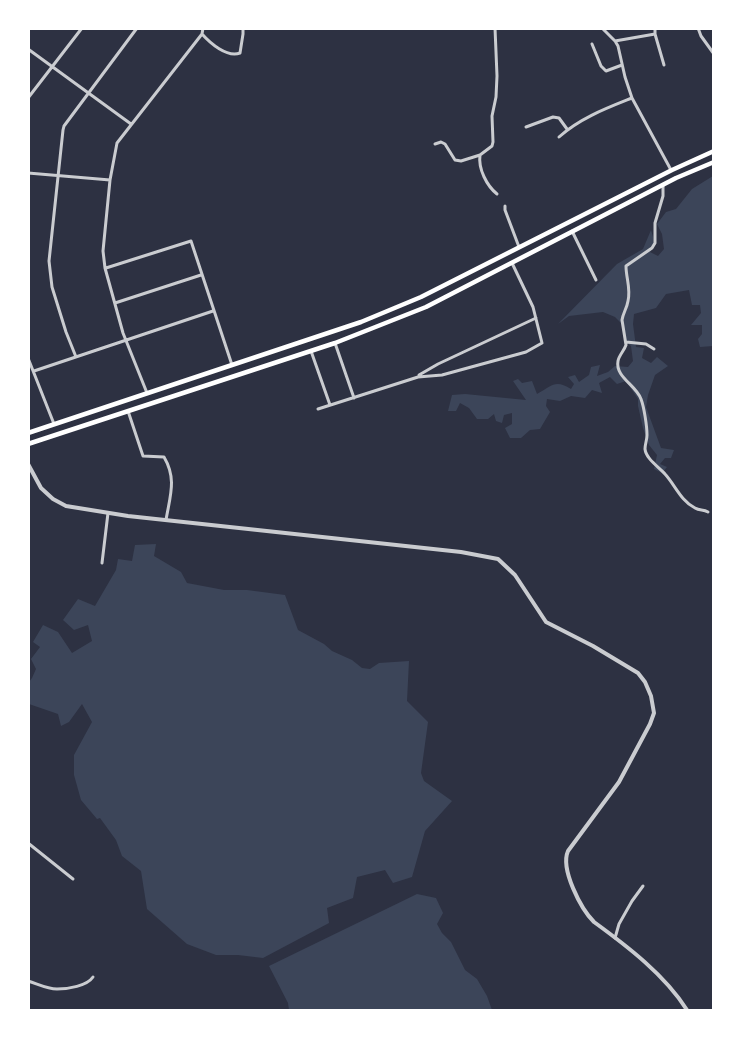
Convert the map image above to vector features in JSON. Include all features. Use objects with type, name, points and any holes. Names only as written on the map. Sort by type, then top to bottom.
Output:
[{"type":"main road","points":[[28,433],[361,322],[421,297],[714,151]]},
{"type":"main road","points":[[28,444],[335,343],[426,307],[663,185],[714,162]]},
{"type":"main road","points":[[542,236],[546,245]]},
{"type":"main road","points":[[421,297],[426,307]]},
{"type":"street","points":[[28,98],[82,28]]},
{"type":"street","points":[[76,357],[50,281],[49,261],[64,126],[137,28]]},
{"type":"street","points":[[147,393],[126,340],[105,268],[103,251],[110,180],[117,143],[202,34],[203,28]]},
{"type":"street","points":[[202,34],[208,41],[224,51],[238,55],[243,28]]},
{"type":"street","points":[[435,144],[441,142],[446,144],[458,161],[480,155],[492,146],[494,142],[491,122],[496,92],[495,28]]},
{"type":"street","points":[[602,28],[618,46],[632,98],[672,170]]},
{"type":"street","points":[[655,28],[664,65]]},
{"type":"street","points":[[698,28],[714,54]]},
{"type":"street","points":[[615,41],[655,34]]},
{"type":"street","points":[[592,44],[601,66],[606,71],[622,65]]},
{"type":"street","points":[[28,49],[131,124]]},
{"type":"street","points":[[559,137],[567,129],[606,107],[632,98]]},
{"type":"street","points":[[526,127],[554,117],[559,118],[567,129]]},
{"type":"street","points":[[480,155],[483,175],[493,192],[497,194]]},
{"type":"street","points":[[28,173],[110,180]]},
{"type":"street","points":[[663,185],[663,196],[655,223],[656,243],[626,266],[628,302],[622,316],[626,347],[619,357],[618,370],[641,398],[647,433],[645,446],[647,454],[688,502],[696,509],[704,509],[708,512]]},
{"type":"street","points":[[505,206],[504,210],[519,248]]},
{"type":"street","points":[[572,231],[596,279]]},
{"type":"street","points":[[105,268],[191,241],[232,365]]},
{"type":"street","points":[[418,376],[442,375],[526,352],[542,343],[533,307],[512,262]]},
{"type":"street","points":[[115,303],[202,274]]},
{"type":"street","points":[[34,371],[213,311]]},
{"type":"street","points":[[318,409],[418,376],[438,364],[536,318]]},
{"type":"street","points":[[626,342],[646,344],[654,349]]},
{"type":"street","points":[[335,343],[354,398]]},
{"type":"street","points":[[311,351],[330,405]]},
{"type":"street","points":[[28,358],[54,424]]},
{"type":"street","points":[[128,411],[144,456],[164,457],[166,461],[173,484],[166,520]]},
{"type":"street","points":[[28,464],[41,488],[66,506],[166,520],[460,552],[498,560],[515,575],[546,622],[638,673],[651,696],[654,713],[650,724],[619,782],[566,856],[566,866],[585,912],[594,922],[641,958],[674,992],[687,1011]]},
{"type":"street","points":[[102,563],[108,513]]},
{"type":"street","points":[[28,843],[73,879]]},
{"type":"street","points":[[615,938],[623,916],[643,886]]},
{"type":"street","points":[[28,981],[57,989],[75,987],[90,982],[93,977]]},
{"type":"shaded area","points":[[713,176],[713,346],[700,347],[698,339],[702,334],[702,325],[691,325],[701,313],[700,305],[692,305],[689,290],[666,294],[656,308],[634,314],[636,347],[644,348],[642,358],[651,363],[657,357],[668,366],[655,375],[646,407],[661,448],[674,450],[671,458],[665,458],[660,464],[667,467],[662,473],[654,469],[657,455],[649,445],[643,428],[638,399],[626,381],[617,384],[610,377],[599,383],[602,393],[592,390],[585,398],[571,396],[560,401],[547,399],[546,406],[550,412],[540,429],[530,430],[521,438],[510,438],[505,428],[512,424],[512,413],[504,415],[502,423],[496,421],[494,414],[488,419],[477,419],[469,408],[460,403],[456,411],[448,411],[452,395],[465,394],[526,400],[513,381],[518,379],[522,383],[532,381],[537,394],[557,384],[571,389],[574,384],[568,377],[575,375],[579,382],[589,375],[591,367],[600,365],[597,376],[608,372],[615,366],[628,367],[633,361],[631,346],[625,341],[621,323],[615,317],[603,312],[569,316],[558,324],[617,264],[643,249],[651,230],[654,246],[650,252],[658,256],[664,249],[662,234],[657,224],[666,212],[676,209],[692,189]]},
{"type":"shaded area","points":[[156,544],[154,556],[181,572],[187,583],[224,590],[247,590],[285,595],[298,630],[362,668],[370,669],[379,663],[409,661],[407,701],[428,722],[421,773],[424,781],[452,801],[425,831],[412,877],[393,883],[385,870],[357,877],[353,898],[327,908],[329,923],[263,958],[216,955],[187,944],[147,909],[141,871],[122,856],[116,840],[100,818],[97,819],[81,800],[74,775],[74,755],[92,722],[82,704],[69,722],[61,726],[58,714],[29,704],[29,682],[36,669],[31,659],[40,647],[33,642],[43,625],[58,632],[72,653],[92,641],[88,625],[74,630],[63,620],[78,599],[95,606],[116,570],[118,559],[132,561],[135,545]]},
{"type":"shaded area","points":[[417,894],[436,898],[443,913],[437,924],[451,942],[465,970],[477,979],[492,1010],[289,1010],[288,1003],[269,966]]}]
